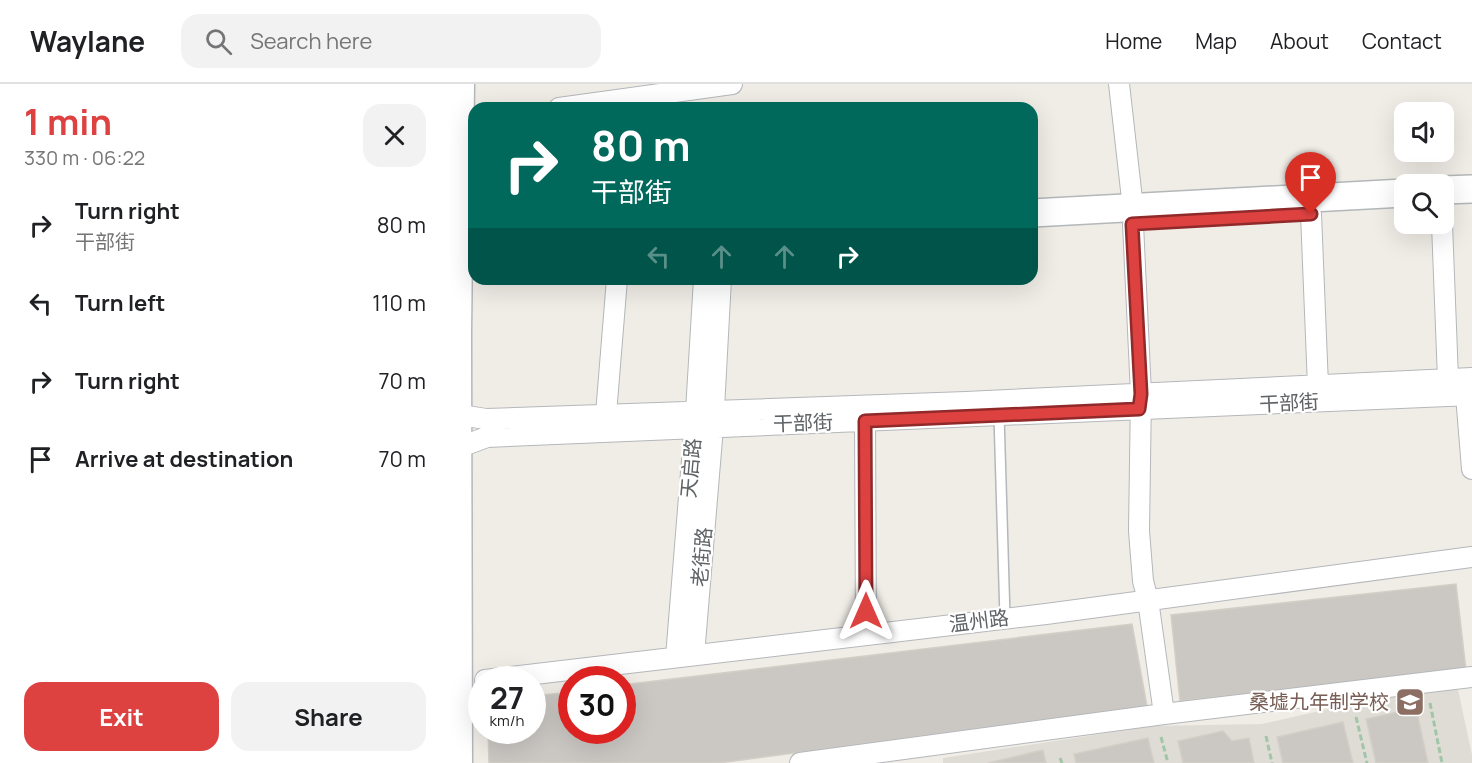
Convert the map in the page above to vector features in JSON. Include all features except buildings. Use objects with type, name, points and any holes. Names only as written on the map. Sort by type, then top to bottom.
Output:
[{"type":"main road","points":[[1454,190],[1472,189]]},
{"type":"main road","points":[[1038,228],[1133,216],[1394,194]]},
{"type":"main road","points":[[1454,206],[1472,205]]},
{"type":"main road","points":[[1038,213],[1133,216],[1311,214],[1394,210]]},
{"type":"street","points":[[462,84],[468,122],[461,252],[460,447],[474,666]]},
{"type":"street","points":[[602,102],[732,84]]},
{"type":"street","points":[[1119,84],[1133,216],[1140,401],[1139,531],[1143,581],[1148,600],[1164,714]]},
{"type":"street","points":[[1311,214],[1317,386]]},
{"type":"street","points":[[1442,234],[1448,379]]},
{"type":"street","points":[[606,414],[617,285]]},
{"type":"street","name":"天启路","points":[[685,656],[704,419],[704,285]]},
{"type":"street","points":[[704,419],[720,285]]},
{"type":"street","name":"干部街","points":[[460,415],[486,419],[606,414],[704,419],[865,421],[999,415],[1317,386],[1448,379],[1470,389]]},
{"type":"street","points":[[1470,389],[1472,469]]},
{"type":"street","name":"干部街","points":[[460,447],[487,437],[704,419],[1470,389]]},
{"type":"street","points":[[865,421],[866,634]]},
{"type":"street","name":"温州路","points":[[546,673],[1005,618],[1472,557]]},
{"type":"street","points":[[800,763],[854,759],[1164,714],[1472,677]]},
{"type":"street","points":[[460,763],[468,719]]},
{"type":"lane","points":[[999,415],[1005,618]]},
{"type":"path","points":[[1430,703],[1442,763]]},
{"type":"path","points":[[1356,717],[1367,763]]},
{"type":"path","points":[[1266,736],[1272,763]]},
{"type":"path","points":[[1161,737],[1168,763]]},
{"type":"path","points":[[1060,758],[1062,763]]},
{"type":"shaded area","name":"桑墟九年制学校","points":[[1456,680],[1472,763],[943,763],[943,758],[1153,726],[1262,724]]},
{"type":"place","name":"桑墟九年制学校","points":[[1410,702]]},
{"type":"route","points":[[866,611],[865,421],[1139,409],[1141,394],[1132,224],[1311,214]]}]
